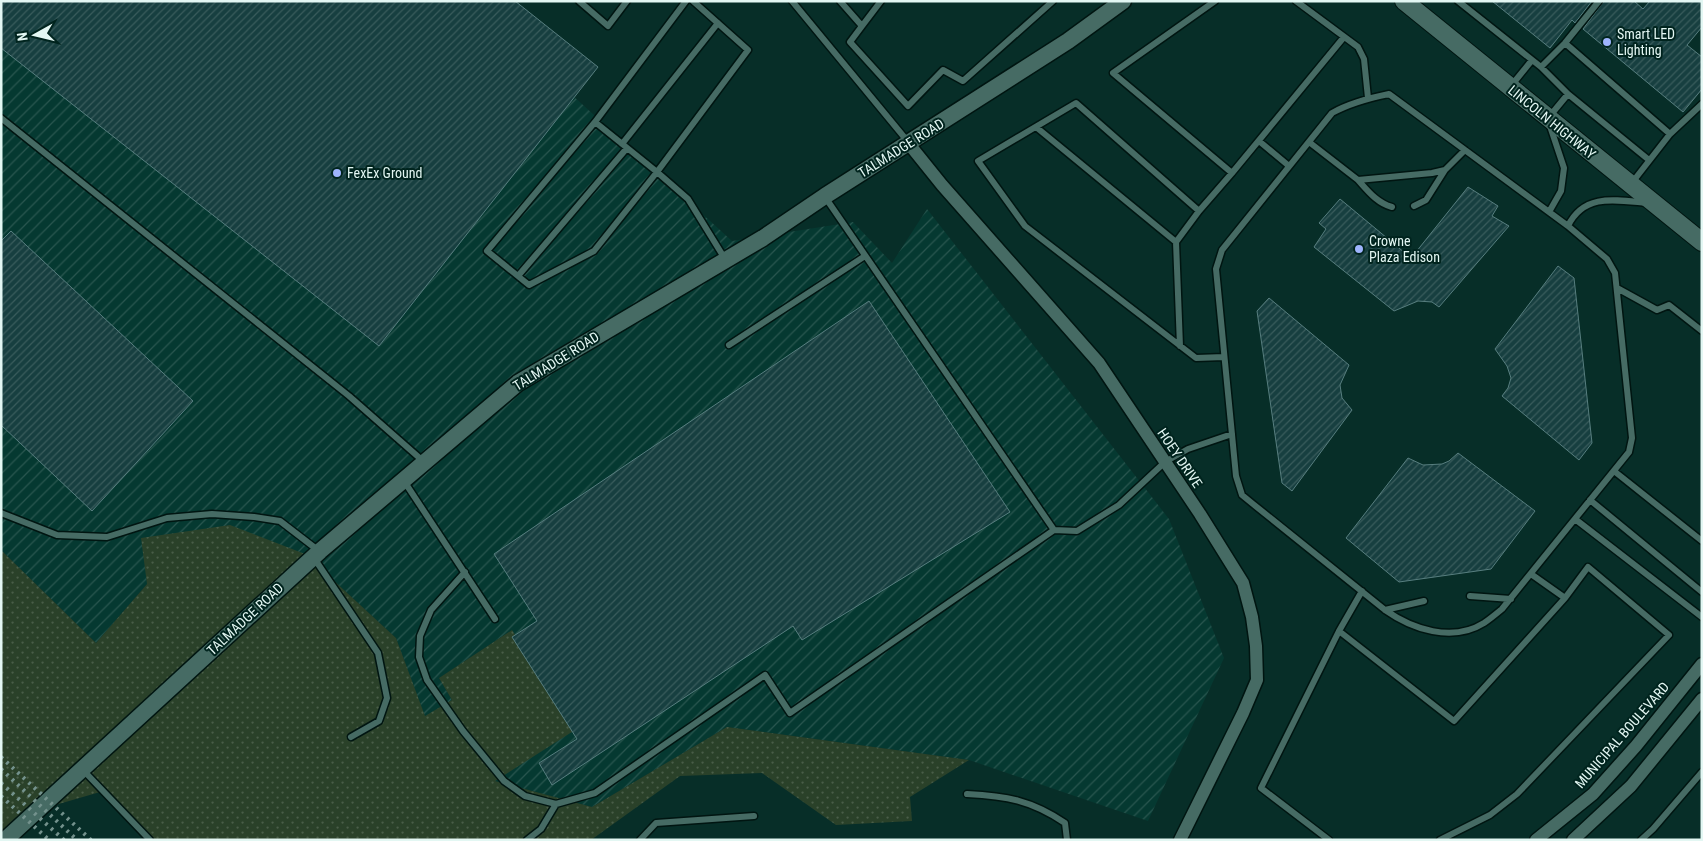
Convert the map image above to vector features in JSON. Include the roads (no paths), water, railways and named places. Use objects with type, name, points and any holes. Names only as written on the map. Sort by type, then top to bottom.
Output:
[{"type":"main road","name":"LINCOLN HIGHWAY","points":[[1404,1],[1702,242]]},
{"type":"street","name":"TALMADGE ROAD","points":[[5,840],[316,554],[518,383],[763,238],[825,196],[1068,41],[1123,1]]},
{"type":"street","name":"HOEY DRIVE","points":[[909,144],[942,185],[1099,363],[1200,514],[1243,583],[1252,617],[1256,646],[1257,680],[1243,713],[1180,840]]},
{"type":"street","name":"MUNICIPAL BOULEVARD","points":[[1536,840],[1593,794],[1636,746],[1702,664]]},
{"type":"street","points":[[1573,840],[1631,786],[1702,699]]},
{"type":"lane","points":[[579,1],[608,26],[627,1]]},
{"type":"lane","points":[[686,1],[595,122],[487,250],[529,285],[594,251],[657,172],[748,50],[693,1]]},
{"type":"lane","points":[[792,1],[909,144]]},
{"type":"lane","points":[[840,1],[862,26]]},
{"type":"lane","points":[[881,1],[850,42],[908,106],[944,70],[963,81],[1053,1]]},
{"type":"lane","points":[[1215,1],[1113,73],[1232,173]]},
{"type":"lane","points":[[1296,1],[1358,47],[1364,59],[1368,98]]},
{"type":"lane","points":[[1458,1],[1532,60],[1568,94],[1649,160]]},
{"type":"lane","points":[[1541,68],[1565,43],[1598,1]]},
{"type":"lane","points":[[518,276],[624,146],[718,23]]},
{"type":"lane","points":[[1180,346],[1176,242],[1344,37]]},
{"type":"lane","points":[[1565,43],[1670,134]]},
{"type":"lane","points":[[1510,88],[1532,60]]},
{"type":"lane","points":[[1389,94],[1568,226],[1607,259],[1615,273],[1632,438],[1629,452],[1502,609],[1483,624],[1466,631],[1448,633],[1420,629],[1399,620],[1242,495],[1236,476],[1216,270],[1222,250],[1332,114],[1344,106],[1368,98],[1389,94]]},
{"type":"lane","points":[[1549,212],[1561,191],[1564,168],[1548,119],[1568,94]]},
{"type":"lane","points":[[1200,211],[1076,103],[978,161],[1025,226],[1196,358],[1224,357]]},
{"type":"lane","points":[[1630,185],[1670,134],[1702,104]]},
{"type":"lane","points":[[1,118],[341,390],[424,462]]},
{"type":"lane","points":[[595,122],[688,199],[725,260]]},
{"type":"lane","points":[[1036,127],[1176,242]]},
{"type":"lane","points":[[1259,141],[1290,166]]},
{"type":"lane","points":[[1309,142],[1358,180],[1374,198],[1386,206],[1392,207]]},
{"type":"lane","points":[[1414,206],[1426,200],[1445,170],[1466,150]]},
{"type":"lane","points":[[1358,180],[1445,170]]},
{"type":"lane","points":[[825,196],[1054,530]]},
{"type":"lane","points":[[1568,226],[1573,216],[1593,202],[1611,199],[1654,204]]},
{"type":"lane","points":[[729,345],[865,256]]},
{"type":"lane","points":[[1617,288],[1657,310],[1669,304],[1702,331]]},
{"type":"lane","points":[[465,572],[431,610],[420,636],[419,657],[427,680],[463,731],[504,782],[525,796],[556,804],[595,793],[764,675],[790,713],[1054,530],[1077,531],[1119,505],[1165,462],[1188,449],[1232,434]]},
{"type":"lane","points":[[1614,472],[1702,541]]},
{"type":"lane","points":[[403,480],[495,619]]},
{"type":"lane","points":[[1590,500],[1702,592]]},
{"type":"lane","points":[[1,513],[57,536],[107,537],[168,518],[212,514],[280,521],[316,554],[378,653],[387,698],[379,721],[351,737]]},
{"type":"lane","points":[[1575,519],[1702,617]]},
{"type":"lane","points":[[1339,632],[1454,721],[1565,598],[1588,567],[1669,635],[1516,794],[1490,815],[1440,840]]},
{"type":"lane","points":[[1531,574],[1565,598]]},
{"type":"lane","points":[[1329,840],[1261,788],[1339,632],[1362,591]]},
{"type":"lane","points":[[1470,596],[1511,599]]},
{"type":"lane","points":[[1385,610],[1424,601]]},
{"type":"lane","points":[[82,769],[150,840]]},
{"type":"lane","points":[[1641,840],[1702,772]]},
{"type":"lane","points":[[967,794],[994,795],[1022,801],[1050,813],[1064,823],[1067,840]]},
{"type":"lane","points":[[527,840],[541,829],[556,804]]},
{"type":"lane","points":[[640,840],[656,824],[754,816]]},
{"type":"railway","points":[[1,757],[91,840]]},
{"type":"railway","points":[[1,769],[77,840]]},
{"type":"railway","points":[[1,783],[64,840]]},
{"type":"railway","points":[[1,796],[49,840]]},
{"type":"place","name":"Smart LED Lighting","points":[[1607,42]]},
{"type":"place","name":"FexEx Ground","points":[[337,173]]},
{"type":"place","name":"Crowne Plaza Edison","points":[[1359,249]]}]
